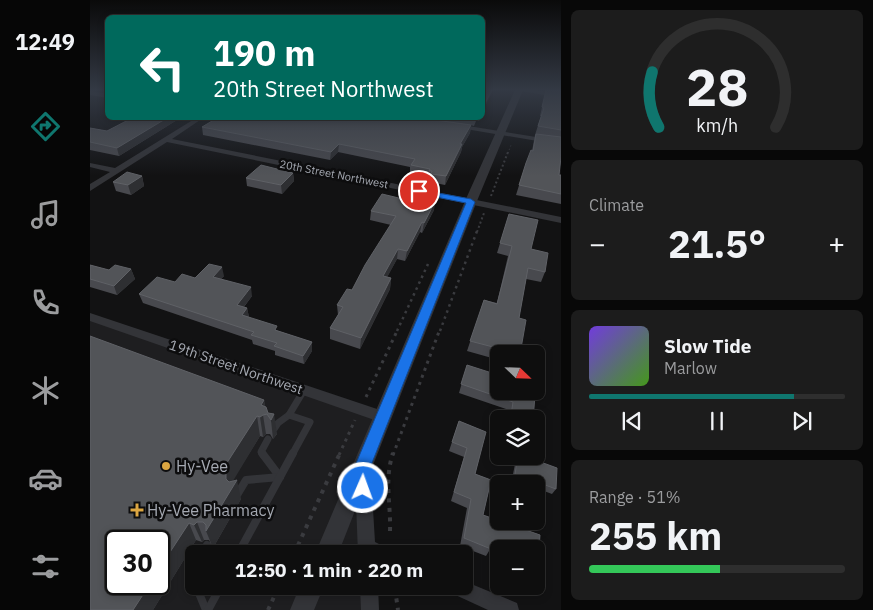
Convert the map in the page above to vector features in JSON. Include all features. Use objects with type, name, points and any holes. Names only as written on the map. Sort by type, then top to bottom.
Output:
[{"type":"street","points":[[330,545],[507,118]]},
{"type":"street","points":[[90,188],[197,120]]},
{"type":"street","points":[[444,125],[560,143]]},
{"type":"street","name":"20th Street Northwest","points":[[165,140],[560,220]]},
{"type":"street","points":[[90,165],[116,171]]},
{"type":"street","name":"19th Street Northwest","points":[[90,317],[383,417]]},
{"type":"street","points":[[362,468],[371,545]]},
{"type":"street","points":[[473,594],[510,610]]},
{"type":"street","points":[[302,610],[308,595]]},
{"type":"street","points":[[369,595],[370,610]]},
{"type":"lane","points":[[274,429],[278,423],[289,415],[304,390]]},
{"type":"lane","points":[[243,545],[310,422],[289,415]]},
{"type":"lane","points":[[268,439],[261,452],[280,477]]},
{"type":"lane","points":[[236,495],[246,480],[280,477]]},
{"type":"lane","points":[[200,595],[207,610]]},
{"type":"lane","points":[[207,610],[216,595]]},
{"type":"path","points":[[390,531],[391,511],[387,480],[391,460],[486,210]]},
{"type":"path","points":[[298,545],[430,261]]},
{"type":"path","points":[[268,610],[275,595]]},
{"type":"path","points":[[396,595],[398,610]]},
{"type":"shaded area","points":[[90,317],[383,417],[362,468],[366,545],[185,545],[185,595],[369,595],[370,610],[90,610]]},
{"type":"building","points":[[541,118],[561,118],[561,130],[538,126]]},
{"type":"building","points":[[128,120],[164,120],[117,148],[90,142],[90,128],[107,131]]},
{"type":"building","points":[[214,120],[435,120],[471,125],[460,144],[462,144],[446,176],[431,174],[432,171],[429,171],[430,169],[411,165],[415,159],[339,144],[331,152],[202,127]]},
{"type":"building","points":[[536,134],[561,137],[559,175],[561,175],[561,194],[519,185],[531,150],[533,151]]},
{"type":"building","points":[[261,165],[293,173],[281,185],[246,178]]},
{"type":"building","points":[[127,172],[142,176],[128,185],[113,182]]},
{"type":"building","points":[[382,194],[420,203],[423,197],[436,200],[407,251],[398,249],[383,276],[391,278],[361,338],[330,328],[343,307],[337,305],[347,289],[352,290],[365,265],[396,216],[371,211]]},
{"type":"building","points":[[509,214],[538,220],[531,249],[548,253],[545,272],[528,268],[519,318],[526,320],[522,345],[490,346],[470,341],[484,300],[497,304],[512,246],[500,243]]},
{"type":"building","points":[[209,264],[222,267],[213,277],[251,287],[237,305],[247,308],[242,315],[277,326],[275,330],[312,342],[303,356],[274,346],[277,343],[251,335],[254,332],[139,294],[157,277],[175,282],[182,274],[195,278]]},
{"type":"building","points":[[90,265],[109,270],[115,265],[131,269],[114,286],[90,279]]},
{"type":"building","name":"Hy-Vee","points":[[90,336],[264,400],[261,405],[266,407],[268,413],[274,414],[271,420],[267,414],[260,417],[257,416],[221,472],[226,474],[226,479],[229,482],[237,480],[206,531],[206,525],[203,522],[197,522],[194,525],[189,523],[170,552],[170,530],[105,530],[105,595],[143,595],[133,610],[90,610]]},
{"type":"building","points":[[467,365],[490,372],[490,394],[461,384]]},
{"type":"building","points":[[507,400],[535,400],[534,410],[512,410],[513,402]]},
{"type":"building","points":[[459,421],[486,432],[475,474],[490,480],[483,515],[490,517],[490,530],[526,530],[540,535],[540,540],[490,540],[490,549],[464,538],[471,499],[454,492],[467,448],[452,442]]},
{"type":"building","points":[[545,464],[557,468],[556,489],[545,485],[545,475],[515,474],[516,465]]},
{"type":"place","name":"Hy-Vee","points":[[166,466]]},
{"type":"place","name":"Hy-Vee Pharmacy","points":[[137,510]]},
{"type":"route","points":[[363,488],[362,468],[471,202],[419,191]]}]
